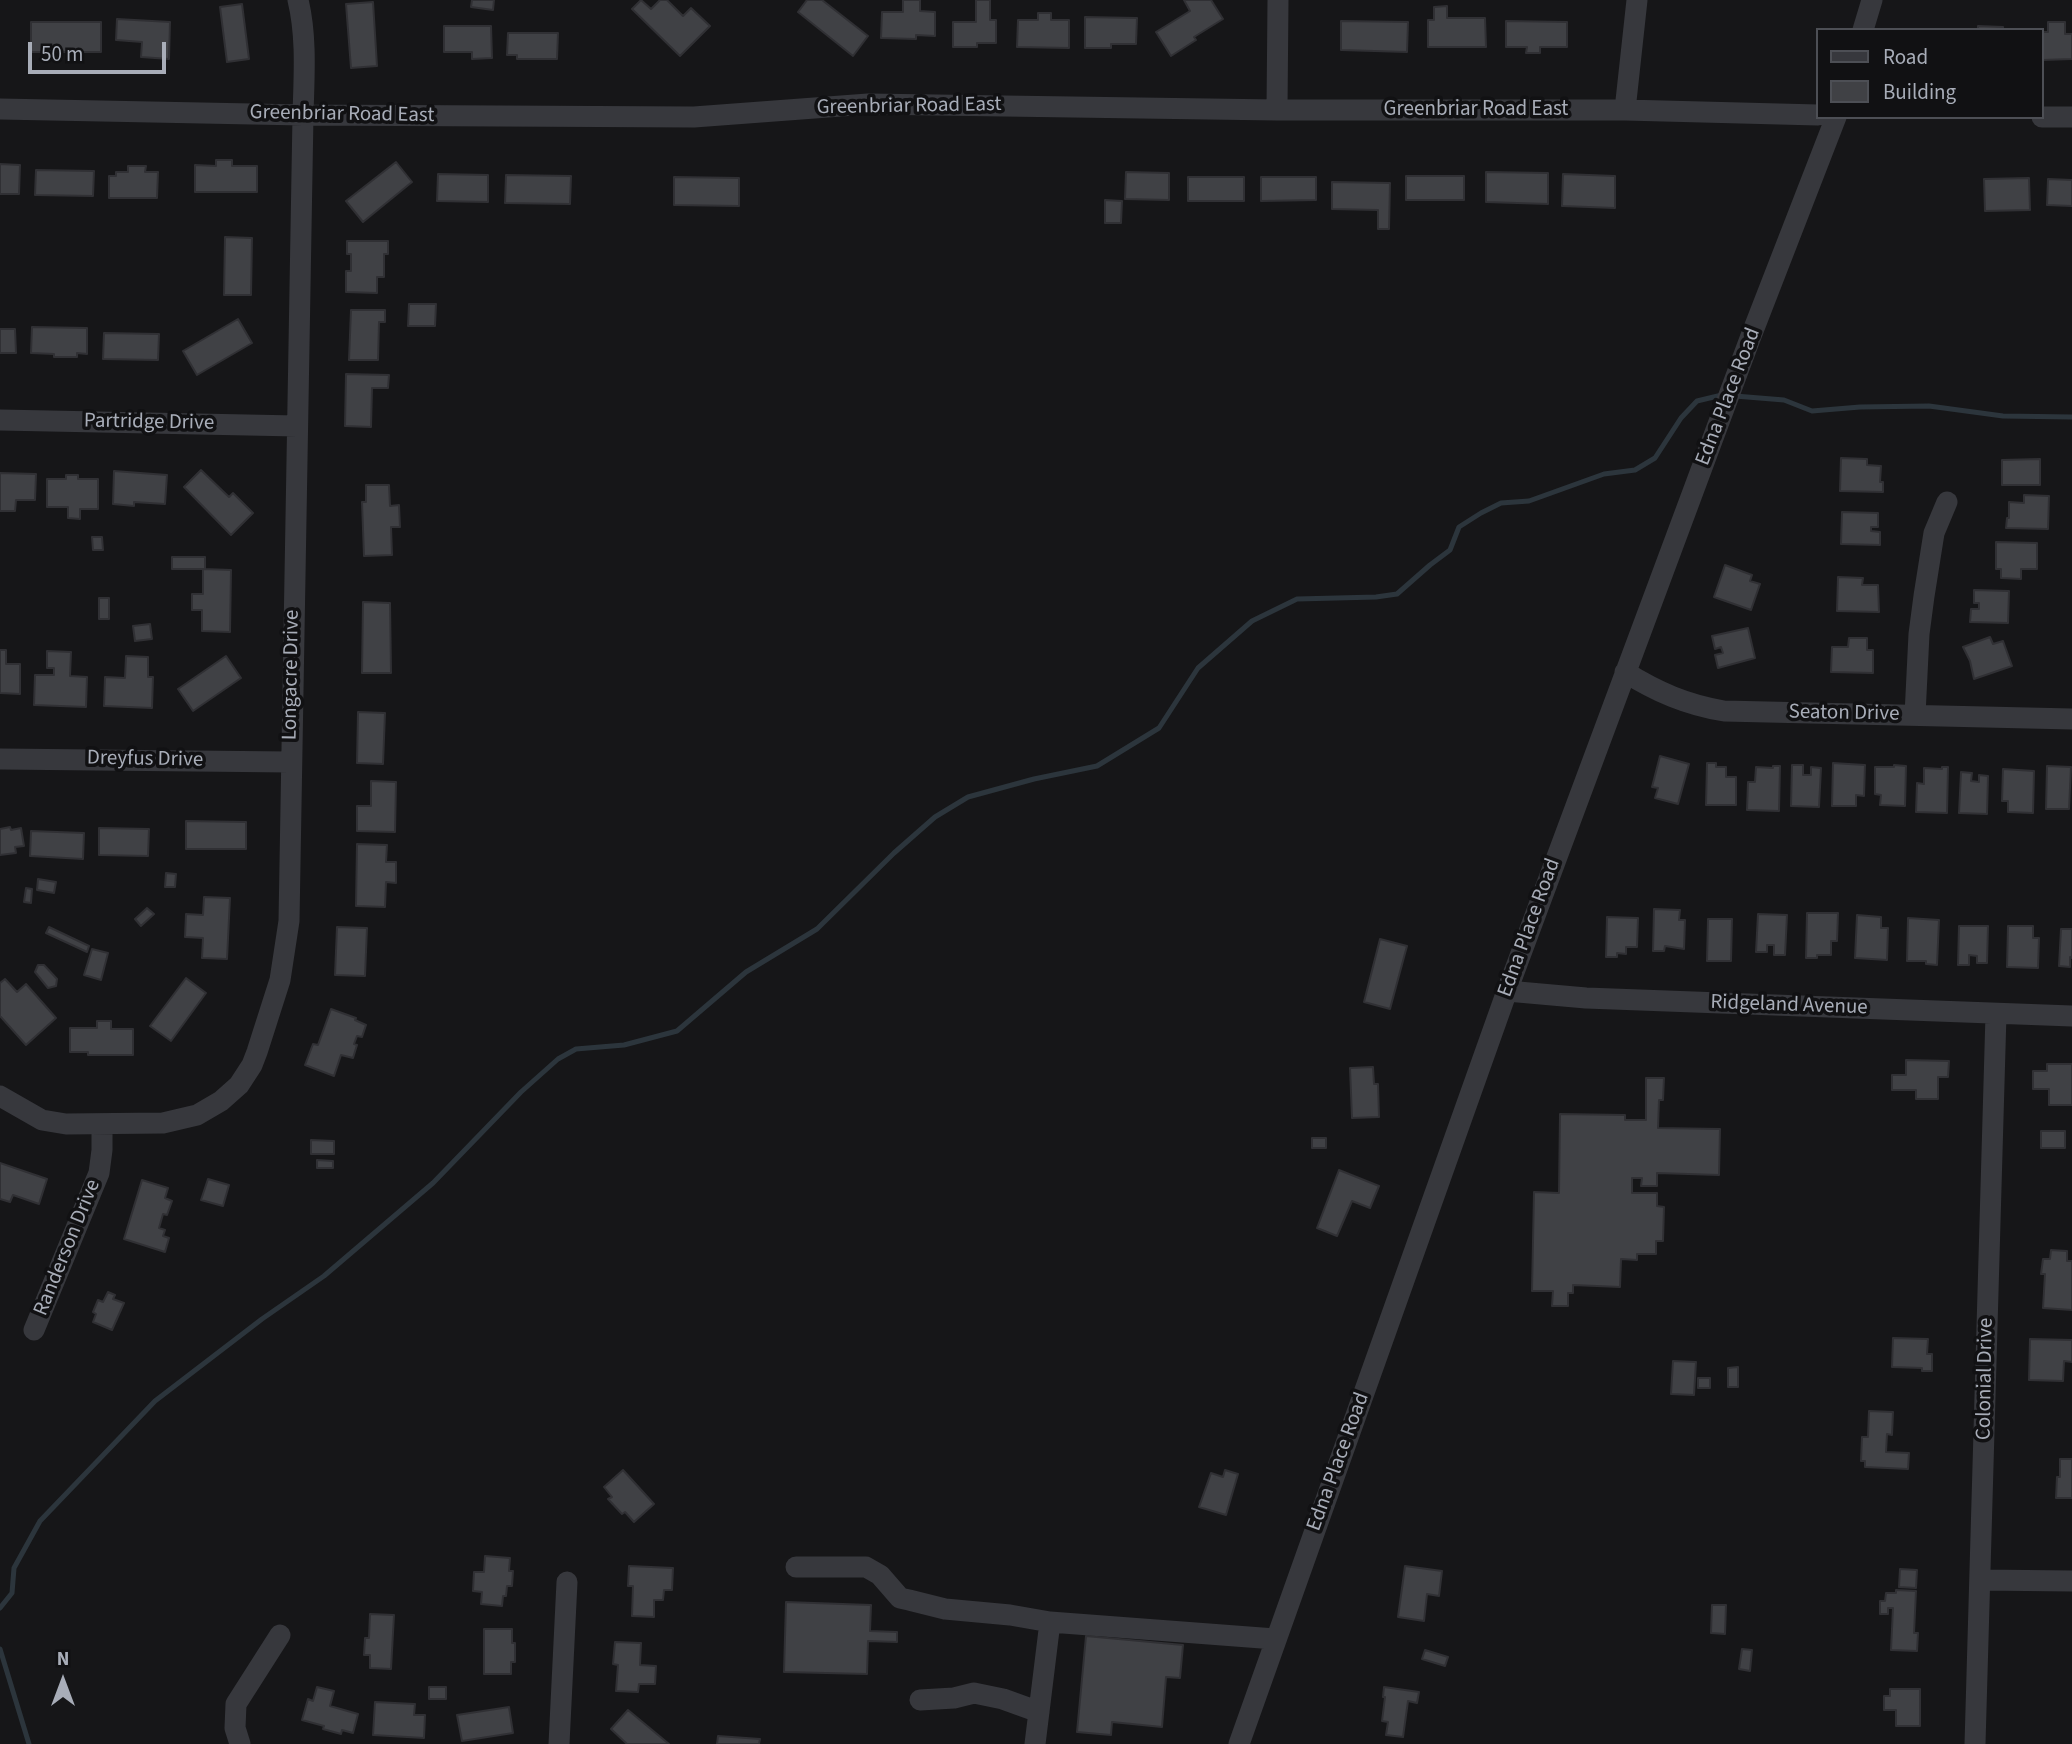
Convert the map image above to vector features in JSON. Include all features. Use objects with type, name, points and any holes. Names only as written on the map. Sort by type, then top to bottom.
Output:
[{"type":"street","name":"Longacre Drive","points":[[0,1096],[42,1120],[66,1124],[163,1123],[197,1115],[221,1101],[240,1085],[252,1065],[280,980],[289,921],[303,115],[303,36],[298,0]]},
{"type":"street","points":[[1277,110],[1278,0]]},
{"type":"street","points":[[1625,110],[1637,0]]},
{"type":"street","points":[[1864,28],[1872,0]]},
{"type":"street","name":"Greenbriar Road East","points":[[0,109],[303,115],[694,117],[868,104],[1816,114]]},
{"type":"street","points":[[2044,117],[2072,117]]},
{"type":"street","name":"Edna Place Road","points":[[1239,1744],[1507,990],[1751,336],[1835,119]]},
{"type":"street","name":"Partridge Drive","points":[[0,420],[298,426]]},
{"type":"street","points":[[1916,715],[1923,596],[1934,533],[1947,502]]},
{"type":"street","name":"Seaton Drive","points":[[1625,672],[1650,688],[1674,698],[1698,707],[1724,711],[2072,719]]},
{"type":"street","name":"Dreyfus Drive","points":[[0,759],[290,762]]},
{"type":"street","name":"Ridgeland Avenue","points":[[1507,990],[1586,998],[2072,1017]]},
{"type":"street","name":"Colonial Drive","points":[[1975,1744],[1996,1014]]},
{"type":"street","name":"Randerson Drive","points":[[34,1330],[99,1173],[102,1124]]},
{"type":"street","points":[[796,1567],[866,1567],[880,1575],[900,1598],[945,1609],[1051,1622],[1275,1639]]},
{"type":"street","points":[[1981,1580],[2072,1581]]},
{"type":"street","points":[[559,1744],[567,1582]]},
{"type":"street","points":[[1035,1744],[1051,1622]]},
{"type":"street","points":[[240,1744],[235,1728],[236,1704],[280,1635]]},
{"type":"street","points":[[920,1700],[954,1698],[974,1693],[1003,1699],[1039,1712]]},
{"type":"building","points":[[472,0],[494,0],[493,10],[471,7]]},
{"type":"building","points":[[641,0],[651,9],[660,0],[667,0],[683,16],[691,8],[710,26],[680,56],[632,9]]},
{"type":"building","points":[[807,0],[822,0],[868,36],[853,56],[798,12]]},
{"type":"building","points":[[903,0],[920,0],[920,11],[935,12],[935,36],[916,35],[916,39],[881,38],[882,12],[903,12]]},
{"type":"building","points":[[976,0],[990,0],[990,20],[996,20],[996,43],[977,43],[977,47],[953,47],[953,22],[976,22]]},
{"type":"building","points":[[1184,0],[1211,0],[1223,19],[1194,37],[1196,40],[1171,56],[1156,32],[1190,11]]},
{"type":"building","points":[[373,2],[377,66],[351,68],[346,4]]},
{"type":"building","points":[[242,4],[249,59],[227,62],[220,7]]},
{"type":"building","points":[[1447,6],[1447,18],[1485,18],[1486,47],[1428,47],[1428,20],[1434,20],[1434,7]]},
{"type":"building","points":[[1038,13],[1051,13],[1051,20],[1069,20],[1069,48],[1017,47],[1018,20],[1038,20]]},
{"type":"building","points":[[1085,17],[1137,18],[1136,44],[1085,48]]},
{"type":"building","points":[[117,19],[170,22],[169,59],[141,57],[142,42],[116,40]]},
{"type":"building","points":[[1341,21],[1408,22],[1407,52],[1341,50]]},
{"type":"building","points":[[1506,21],[1567,22],[1567,47],[1540,47],[1540,53],[1526,53],[1527,47],[1506,47]]},
{"type":"building","points":[[31,22],[101,22],[101,52],[31,52]]},
{"type":"building","points":[[2048,22],[2065,22],[2065,34],[2072,34],[2072,59],[2044,60],[2044,32],[2048,32]]},
{"type":"building","points":[[444,26],[491,26],[492,58],[472,59],[472,52],[444,52]]},
{"type":"building","points":[[1978,26],[2003,27],[2003,28]]},
{"type":"building","points":[[508,33],[558,33],[557,59],[517,59],[517,55],[507,55]]},
{"type":"building","points":[[216,160],[232,160],[232,166],[257,166],[257,192],[195,192],[195,165],[216,166]]},
{"type":"building","points":[[396,162],[412,182],[363,222],[346,201]]},
{"type":"building","points":[[0,164],[20,165],[19,194],[0,194]]},
{"type":"building","points":[[128,166],[146,166],[145,172],[158,172],[157,198],[109,198],[109,176],[116,176],[116,172],[128,172]]},
{"type":"building","points":[[36,170],[94,171],[93,196],[35,195]]},
{"type":"building","points":[[1126,172],[1169,173],[1169,200],[1125,199]]},
{"type":"building","points":[[1486,172],[1548,173],[1548,204],[1486,202]]},
{"type":"building","points":[[438,174],[488,175],[488,202],[437,201]]},
{"type":"building","points":[[1563,174],[1615,176],[1615,208],[1562,206]]},
{"type":"building","points":[[506,175],[571,176],[570,204],[505,203]]},
{"type":"building","points":[[1406,176],[1464,176],[1464,200],[1406,200]]},
{"type":"building","points":[[674,177],[739,178],[739,206],[674,205]]},
{"type":"building","points":[[1188,177],[1244,177],[1244,201],[1188,201]]},
{"type":"building","points":[[1261,177],[1316,177],[1316,200],[1261,201]]},
{"type":"building","points":[[2029,178],[2030,210],[1985,211],[1984,179]]},
{"type":"building","points":[[2048,179],[2072,180],[2072,206],[2047,205]]},
{"type":"building","points":[[1332,182],[1390,183],[1389,229],[1378,229],[1378,210],[1332,209]]},
{"type":"building","points":[[1105,200],[1122,201],[1121,223],[1105,223]]},
{"type":"building","points":[[225,237],[252,238],[251,295],[224,295]]},
{"type":"building","points":[[347,241],[388,241],[388,254],[384,254],[384,277],[377,277],[377,293],[346,292],[346,271],[351,271],[351,254],[347,254]]},
{"type":"building","points":[[409,304],[436,304],[435,326],[408,326]]},
{"type":"building","points":[[351,310],[385,310],[385,322],[379,322],[378,360],[349,360]]},
{"type":"building","points":[[238,319],[252,343],[197,375],[183,351]]},
{"type":"building","points":[[32,327],[87,328],[87,354],[54,357],[54,354],[31,353]]},
{"type":"building","points":[[0,329],[15,329],[16,353],[0,353]]},
{"type":"building","points":[[104,333],[159,334],[158,360],[103,359]]},
{"type":"building","points":[[346,374],[389,375],[388,388],[372,388],[371,427],[345,426]]},
{"type":"building","points":[[1841,458],[1867,459],[1867,465],[1881,466],[1880,482],[1883,482],[1883,492],[1840,491]]},
{"type":"building","points":[[2040,459],[2040,485],[2002,485],[2002,460]]},
{"type":"building","points":[[201,470],[229,497],[233,493],[253,513],[231,535],[184,487]]},
{"type":"building","points":[[114,471],[167,475],[165,504],[113,504]]},
{"type":"building","points":[[0,473],[36,474],[35,500],[16,500],[15,511],[0,511]]},
{"type":"building","points":[[66,475],[78,475],[78,479],[98,479],[98,509],[80,509],[80,519],[68,518],[68,507],[47,507],[47,479],[66,479]]},
{"type":"building","points":[[366,485],[389,485],[390,506],[399,505],[400,527],[391,527],[392,555],[364,556],[362,502],[366,502]]},
{"type":"building","points":[[2024,495],[2049,496],[2048,529],[2006,528],[2009,502],[2024,503]]},
{"type":"building","points":[[1842,512],[1878,513],[1878,527],[1871,527],[1871,531],[1880,532],[1880,545],[1841,544]]},
{"type":"building","points":[[92,537],[102,537],[103,550],[93,550]]},
{"type":"building","points":[[1996,542],[2037,543],[2037,569],[2021,569],[2021,579],[2001,578],[2001,569],[1996,569]]},
{"type":"building","points":[[172,557],[205,557],[205,569],[172,569]]},
{"type":"building","points":[[1725,565],[1752,575],[1750,581],[1760,584],[1751,610],[1714,597]]},
{"type":"building","points":[[203,569],[231,570],[230,632],[202,631],[202,610],[192,610],[192,594],[203,594]]},
{"type":"building","points":[[1838,577],[1863,578],[1862,585],[1878,585],[1879,612],[1837,611]]},
{"type":"building","points":[[1974,590],[2009,591],[2008,623],[1970,622],[1971,609],[1979,609],[1979,603],[1974,603]]},
{"type":"building","points":[[99,598],[109,598],[109,619],[99,619]]},
{"type":"building","points":[[363,602],[390,603],[391,673],[362,673]]},
{"type":"building","points":[[150,624],[152,639],[135,641],[133,626]]},
{"type":"building","points":[[1748,628],[1755,658],[1718,668],[1715,655],[1723,653],[1721,647],[1715,649],[1712,636]]},
{"type":"building","points":[[1990,637],[1993,644],[2003,641],[2012,666],[1974,679],[1963,647]]},
{"type":"building","points":[[1849,638],[1867,638],[1867,650],[1873,650],[1873,673],[1831,672],[1832,647],[1848,647]]},
{"type":"building","points":[[0,650],[6,650],[6,664],[20,664],[20,694],[0,693]]},
{"type":"building","points":[[47,651],[71,652],[70,676],[87,677],[86,707],[34,705],[35,675],[54,675],[54,668],[47,668]]},
{"type":"building","points":[[126,656],[148,657],[148,677],[153,677],[152,708],[104,706],[105,677],[125,678]]},
{"type":"building","points":[[226,656],[241,678],[193,711],[178,689]]},
{"type":"building","points":[[358,712],[385,713],[383,764],[357,763]]},
{"type":"building","points":[[1660,756],[1689,764],[1678,804],[1655,798],[1658,788],[1652,787]]},
{"type":"building","points":[[1707,763],[1726,767],[1726,777],[1736,777],[1736,805],[1706,805]]},
{"type":"building","points":[[1833,763],[1865,765],[1864,796],[1856,795],[1856,806],[1832,806]]},
{"type":"building","points":[[1792,765],[1803,765],[1803,775],[1811,775],[1811,767],[1821,768],[1819,807],[1791,806]]},
{"type":"building","points":[[1780,766],[1779,811],[1747,810],[1748,782],[1755,782],[1756,767]]},
{"type":"building","points":[[1906,766],[1905,806],[1880,805],[1881,795],[1875,794],[1875,767]]},
{"type":"building","points":[[2047,766],[2071,767],[2069,809],[2046,809]]},
{"type":"building","points":[[1948,767],[1947,813],[1916,812],[1917,783],[1924,784],[1924,768]]},
{"type":"building","points":[[2003,769],[2034,771],[2033,813],[2008,812],[2008,801],[2002,801]]},
{"type":"building","points":[[1961,772],[1972,773],[1971,781],[1979,782],[1979,775],[1988,776],[1987,814],[1959,813]]},
{"type":"building","points":[[371,781],[396,782],[395,832],[357,831],[357,806],[371,806]]},
{"type":"building","points":[[186,821],[246,822],[246,849],[186,849]]},
{"type":"building","points":[[10,827],[11,830],[21,828],[24,846],[15,847],[16,853],[0,855],[0,829]]},
{"type":"building","points":[[99,828],[149,829],[148,856],[99,855]]},
{"type":"building","points":[[31,831],[84,833],[83,859],[30,856]]},
{"type":"building","points":[[357,844],[387,845],[386,862],[396,862],[396,883],[386,882],[385,907],[356,906]]},
{"type":"building","points":[[166,873],[176,874],[175,887],[165,887]]},
{"type":"building","points":[[38,879],[56,882],[54,893],[37,890]]},
{"type":"building","points":[[26,888],[32,889],[31,903],[24,902]]},
{"type":"building","points":[[204,897],[230,898],[227,959],[202,958],[203,938],[185,937],[186,914],[203,915]]},
{"type":"building","points":[[147,908],[154,914],[141,926],[135,919]]},
{"type":"building","points":[[1654,909],[1680,910],[1679,920],[1685,920],[1684,949],[1665,946],[1664,951],[1653,951]]},
{"type":"building","points":[[1807,913],[1838,913],[1837,941],[1831,941],[1831,955],[1806,958]]},
{"type":"building","points":[[1758,914],[1787,915],[1785,955],[1774,955],[1774,945],[1767,945],[1767,952],[1756,952]]},
{"type":"building","points":[[1857,915],[1881,917],[1881,928],[1888,928],[1887,960],[1855,958]]},
{"type":"building","points":[[1607,917],[1638,918],[1637,947],[1626,947],[1626,954],[1617,953],[1617,957],[1606,957]]},
{"type":"building","points":[[1908,918],[1939,920],[1937,965],[1926,964],[1926,961],[1907,961]]},
{"type":"building","points":[[1708,919],[1732,919],[1731,961],[1707,961]]},
{"type":"building","points":[[1959,926],[1988,926],[1987,963],[1977,963],[1977,956],[1969,955],[1969,965],[1958,965]]},
{"type":"building","points":[[2008,926],[2033,926],[2033,938],[2039,938],[2038,968],[2007,967]]},
{"type":"building","points":[[49,927],[89,946],[87,952],[46,933]]},
{"type":"building","points":[[337,927],[367,928],[365,976],[335,975]]},
{"type":"building","points":[[2061,929],[2072,929],[2070,967],[2059,966]]},
{"type":"building","points":[[1380,939],[1407,946],[1390,1009],[1364,1002]]},
{"type":"building","points":[[92,949],[108,953],[101,980],[84,975]]},
{"type":"building","points":[[38,965],[44,965],[57,979],[56,986],[48,988],[35,972]]},
{"type":"building","points":[[186,978],[206,993],[171,1041],[150,1026]]},
{"type":"building","points":[[5,979],[17,992],[26,984],[56,1018],[26,1045],[0,1016],[0,983]]},
{"type":"building","points":[[331,1009],[356,1018],[355,1020],[366,1025],[362,1037],[357,1036],[353,1058],[341,1055],[334,1076],[305,1065],[313,1044],[318,1045]]},
{"type":"building","points":[[97,1021],[111,1021],[111,1029],[133,1029],[133,1055],[88,1055],[88,1052],[70,1052],[70,1028],[97,1028]]},
{"type":"building","points":[[1906,1060],[1949,1061],[1948,1077],[1938,1077],[1938,1099],[1916,1099],[1916,1090],[1892,1090],[1892,1075],[1906,1075]]},
{"type":"building","points":[[2047,1064],[2072,1064],[2072,1105],[2049,1105],[2049,1089],[2033,1089],[2033,1071],[2047,1071]]},
{"type":"building","points":[[1373,1067],[1374,1084],[1378,1084],[1379,1117],[1352,1118],[1350,1068]]},
{"type":"building","points":[[1646,1078],[1664,1078],[1663,1100],[1659,1100],[1658,1128],[1720,1129],[1719,1175],[1657,1173],[1657,1186],[1641,1186],[1642,1178],[1632,1178],[1632,1193],[1657,1193],[1657,1206],[1664,1207],[1663,1241],[1656,1241],[1656,1254],[1637,1254],[1637,1260],[1621,1259],[1620,1287],[1573,1285],[1573,1293],[1568,1293],[1568,1306],[1552,1306],[1553,1291],[1532,1291],[1534,1192],[1559,1193],[1560,1114],[1625,1115],[1625,1120],[1646,1120]]},
{"type":"building","points":[[2041,1131],[2065,1131],[2065,1148],[2041,1148]]},
{"type":"building","points":[[1312,1138],[1326,1138],[1326,1148],[1312,1148]]},
{"type":"building","points":[[311,1140],[334,1141],[334,1154],[311,1154]]},
{"type":"building","points":[[317,1160],[333,1161],[333,1168],[317,1168]]},
{"type":"building","points":[[0,1163],[47,1179],[39,1204],[13,1195],[10,1202],[0,1199]]},
{"type":"building","points":[[1339,1170],[1379,1186],[1370,1208],[1352,1201],[1337,1236],[1317,1228]]},
{"type":"building","points":[[208,1179],[229,1185],[223,1206],[201,1200]]},
{"type":"building","points":[[142,1180],[168,1188],[165,1198],[172,1201],[167,1215],[163,1214],[159,1228],[165,1230],[163,1236],[169,1238],[165,1252],[124,1239]]},
{"type":"building","points":[[2051,1250],[2067,1251],[2067,1261],[2072,1261],[2072,1310],[2043,1308],[2043,1259],[2050,1259]]},
{"type":"building","points":[[108,1292],[115,1295],[113,1299],[124,1303],[112,1330],[93,1322],[96,1314],[93,1312],[98,1300],[103,1302]]},
{"type":"building","points":[[1893,1338],[1928,1339],[1927,1354],[1932,1354],[1932,1371],[1892,1367]]},
{"type":"building","points":[[2030,1339],[2072,1340],[2072,1362],[2064,1361],[2063,1381],[2029,1380]]},
{"type":"building","points":[[1673,1361],[1696,1362],[1694,1395],[1671,1394]]},
{"type":"building","points":[[1738,1367],[1738,1387],[1728,1387],[1728,1368]]},
{"type":"building","points":[[1698,1378],[1710,1378],[1710,1388],[1698,1388]]},
{"type":"building","points":[[1869,1411],[1893,1412],[1892,1435],[1887,1434],[1886,1452],[1909,1453],[1908,1469],[1865,1467],[1865,1461],[1861,1461],[1862,1437],[1868,1437]]},
{"type":"building","points":[[2060,1459],[2072,1459],[2072,1498],[2056,1498]]},
{"type":"building","points":[[623,1470],[654,1504],[634,1522],[608,1499],[612,1497],[604,1487]]},
{"type":"building","points":[[1225,1470],[1238,1474],[1226,1515],[1199,1507],[1211,1473],[1223,1477]]},
{"type":"building","points":[[485,1556],[510,1558],[512,1586],[507,1586],[502,1606],[481,1604],[482,1592],[473,1591],[474,1572],[484,1572]]},
{"type":"building","points":[[629,1566],[673,1568],[672,1590],[664,1590],[663,1600],[654,1600],[654,1617],[632,1616],[633,1586],[628,1586]]},
{"type":"building","points":[[1405,1566],[1442,1571],[1439,1596],[1427,1594],[1424,1621],[1398,1617]]},
{"type":"building","points":[[1900,1569],[1917,1570],[1916,1588],[1899,1587]]},
{"type":"building","points":[[1896,1590],[1916,1591],[1914,1633],[1918,1633],[1917,1651],[1891,1650],[1893,1608],[1888,1608],[1888,1614],[1880,1614],[1880,1601],[1885,1601],[1886,1593],[1896,1593]]},
{"type":"building","points":[[786,1602],[871,1605],[870,1631],[897,1632],[897,1642],[868,1641],[867,1674],[784,1672]]},
{"type":"building","points":[[1712,1605],[1726,1605],[1725,1634],[1711,1633]]},
{"type":"building","points":[[370,1614],[394,1615],[391,1669],[370,1668],[370,1655],[364,1655],[365,1638],[369,1638]]},
{"type":"building","points":[[484,1629],[512,1629],[515,1662],[511,1662],[511,1674],[484,1674]]},
{"type":"building","points":[[1086,1636],[1183,1645],[1180,1678],[1166,1677],[1162,1727],[1112,1722],[1111,1735],[1077,1732]]},
{"type":"building","points":[[615,1642],[641,1643],[640,1665],[656,1666],[655,1684],[639,1684],[638,1692],[616,1691],[618,1665],[613,1664]]},
{"type":"building","points":[[1742,1649],[1752,1650],[1750,1671],[1739,1669]]},
{"type":"building","points":[[1425,1650],[1448,1657],[1445,1666],[1422,1659]]},
{"type":"building","points":[[317,1687],[334,1691],[330,1706],[358,1714],[353,1733],[342,1730],[341,1734],[302,1720],[308,1699],[313,1701]]},
{"type":"building","points":[[429,1687],[446,1687],[446,1699],[429,1699]]},
{"type":"building","points":[[1384,1687],[1419,1692],[1417,1703],[1408,1701],[1403,1737],[1386,1735],[1388,1722],[1382,1721]]},
{"type":"building","points":[[1890,1689],[1920,1689],[1920,1726],[1896,1726],[1896,1710],[1884,1710],[1884,1696],[1890,1696]]},
{"type":"building","points":[[375,1702],[415,1704],[414,1715],[425,1715],[424,1738],[373,1735]]},
{"type":"building","points":[[509,1707],[513,1733],[462,1741],[457,1715]]},
{"type":"building","points":[[628,1710],[669,1744],[627,1744],[611,1729]]},
{"type":"building","points":[[718,1736],[760,1739],[759,1744],[717,1744]]},
{"type":"waterway","points":[[0,1608],[12,1593],[14,1568],[40,1521],[155,1401],[262,1319],[324,1276],[433,1183],[521,1092],[558,1059],[576,1049],[624,1045],[677,1031],[746,972],[817,929],[894,853],[935,817],[968,797],[1097,766],[1159,728],[1198,668],[1252,621],[1297,599],[1397,594],[1450,550],[1459,527],[1481,513],[1501,503],[1529,501],[1604,474],[1635,470],[1655,458],[1681,418],[1697,401],[1722,395]]},
{"type":"waterway","points":[[1735,396],[1784,400],[1812,411],[1929,406],[2003,416],[2072,417]]},
{"type":"waterway","points":[[0,1649],[29,1744]]}]
